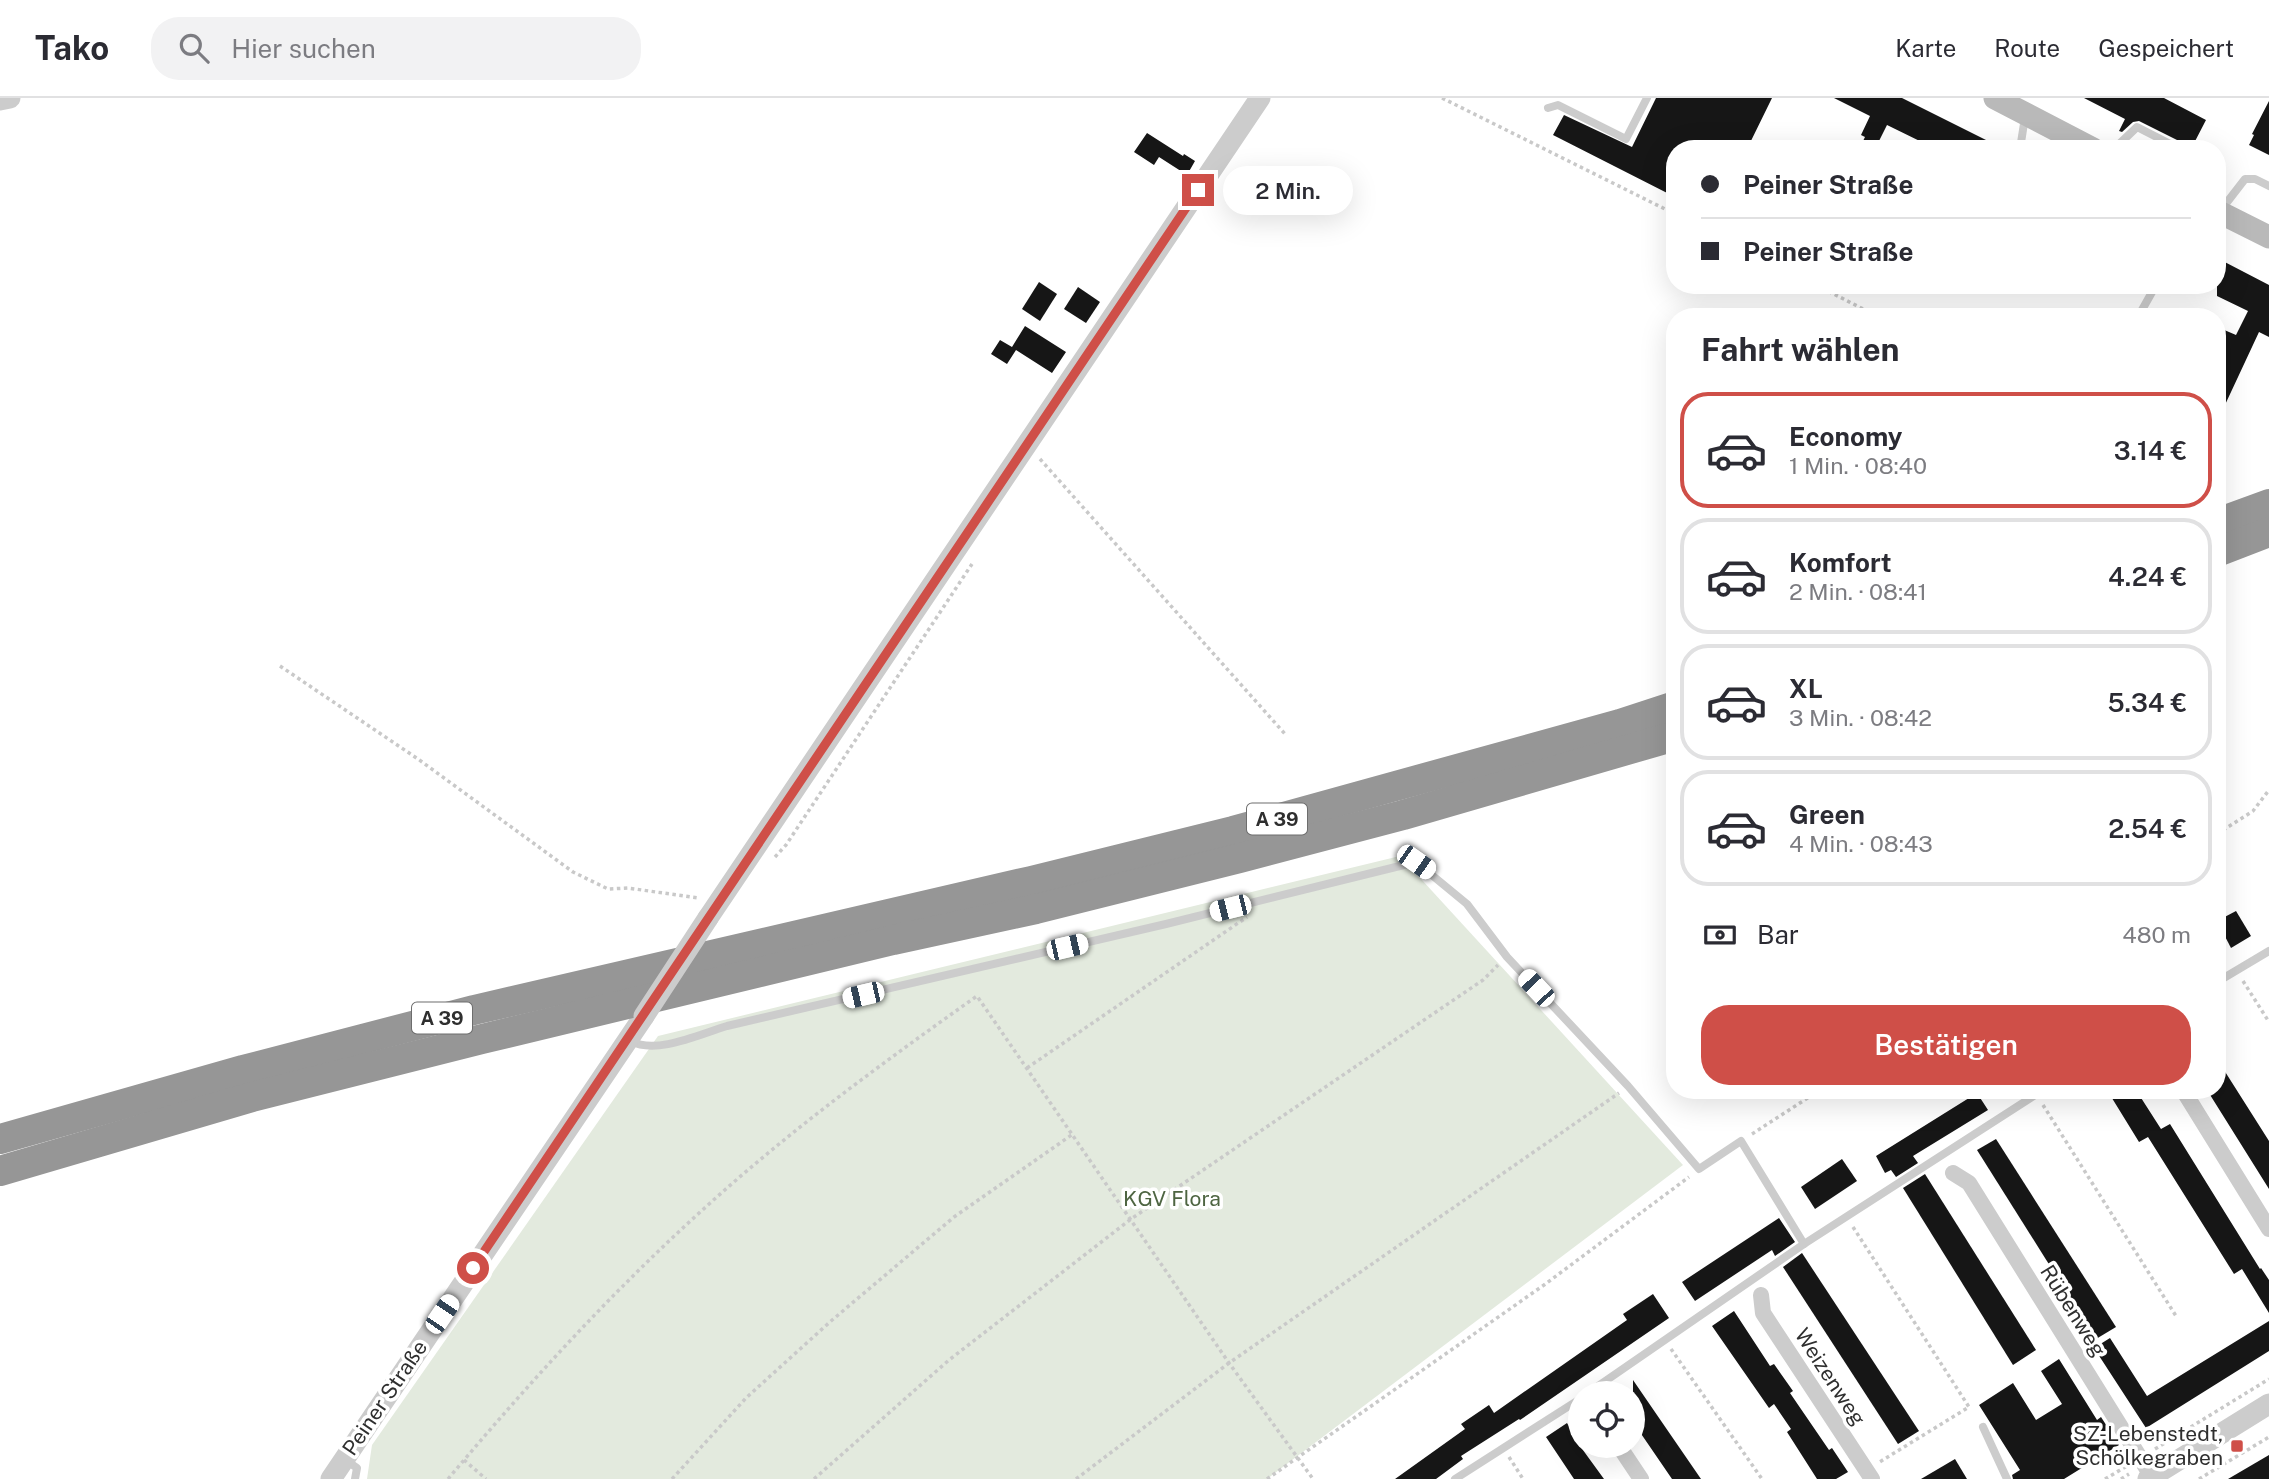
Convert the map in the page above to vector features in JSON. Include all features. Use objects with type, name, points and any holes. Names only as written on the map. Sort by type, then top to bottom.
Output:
[{"type":"highway","points":[[2226,520],[2269,504]]},
{"type":"highway","points":[[2226,549],[2269,533]]},
{"type":"highway","name":"A 39","points":[[0,1139],[243,1070],[474,1010],[1031,881],[1233,831],[1666,709]]},
{"type":"highway","name":"A 39","points":[[0,1171],[252,1097],[482,1039],[893,940],[1036,909],[1253,855],[1403,815],[1666,739]]},
{"type":"main road","points":[[1995,98],[2076,140]]},
{"type":"main road","points":[[2226,216],[2269,237]]},
{"type":"street","points":[[0,100],[10,98]]},
{"type":"street","name":"Peiner Straße","points":[[331,1479],[1260,98]]},
{"type":"street","points":[[2189,1099],[2269,1229]]},
{"type":"street","name":"Rübenweg","points":[[1953,1173],[1969,1183],[2150,1478]]},
{"type":"street","name":"Weizenweg","points":[[1762,1295],[1763,1313],[1869,1475]]},
{"type":"street","points":[[2150,1478],[2269,1404]]},
{"type":"street","points":[[1627,1458],[1641,1479]]},
{"type":"lane","points":[[1549,108],[1558,105],[1626,139],[1647,98]]},
{"type":"lane","points":[[2022,140],[2026,114]]},
{"type":"lane","points":[[2123,140],[2137,127],[2162,140]]},
{"type":"lane","points":[[2226,202],[2245,179],[2255,179],[2269,186]]},
{"type":"lane","points":[[628,1040],[641,1046],[656,1047],[740,1023],[1416,862],[1467,904],[1507,957],[1628,1086],[1699,1169],[1741,1141],[1804,1244]]},
{"type":"lane","points":[[2226,976],[2269,951]]},
{"type":"lane","points":[[1605,1381],[1804,1244],[2031,1099]]},
{"type":"lane","points":[[1942,1157],[1953,1173]]},
{"type":"lane","points":[[1751,1281],[1762,1295]]},
{"type":"lane","points":[[1455,1479],[1568,1406]]},
{"type":"lane","points":[[1983,1427],[2007,1479]]},
{"type":"lane","points":[[344,1459],[357,1468],[355,1479]]},
{"type":"path","points":[[1442,98],[1666,210]]},
{"type":"path","points":[[1834,294],[1861,308]]},
{"type":"path","points":[[1027,444],[1284,734]]},
{"type":"path","points":[[280,666],[418,759],[573,872],[608,889],[628,888],[714,910]]},
{"type":"path","points":[[2226,828],[2253,811],[2269,790]]},
{"type":"path","points":[[1027,1069],[1246,920],[1251,902]]},
{"type":"path","points":[[814,1479],[949,1360],[1131,1219],[1483,980],[1507,957]]},
{"type":"path","points":[[2236,970],[2269,1022]]},
{"type":"path","points":[[448,1479],[585,1324],[717,1196],[867,1073],[977,996],[1313,1479]]},
{"type":"path","points":[[1076,1479],[1230,1363],[1628,1086]]},
{"type":"path","points":[[1741,1141],[1806,1099]]},
{"type":"path","points":[[2044,1099],[2176,1316]]},
{"type":"path","points":[[673,1479],[746,1398],[831,1321],[954,1217],[1073,1134]]},
{"type":"path","points":[[1267,1479],[1544,1285],[1699,1169]]},
{"type":"path","points":[[1847,1218],[1969,1407],[1869,1475]]},
{"type":"path","points":[[1665,1340],[1762,1479]]},
{"type":"path","points":[[2150,1452],[2269,1379]]},
{"type":"path","points":[[2199,1479],[2269,1437]]},
{"type":"path","points":[[1502,1447],[1523,1479]]},
{"type":"path","points":[[464,1460],[486,1479]]},
{"type":"path","points":[[2105,1479],[2129,1465]]},
{"type":"green space","name":"KGV Flora","points":[[1400,856],[1683,1165],[1267,1479],[367,1479],[372,1445],[658,1036]]},
{"type":"building","points":[[1656,98],[1772,98],[1751,140],[1666,140],[1666,192],[1553,135],[1564,115],[1632,147]]},
{"type":"building","points":[[1834,98],[1902,98],[1986,140],[1918,140],[1887,125],[1880,140],[1864,140],[1865,137],[1861,135],[1870,116]]},
{"type":"building","points":[[2084,98],[2164,98],[2206,120],[2196,140],[2177,140],[2139,121],[2133,122],[2122,132],[2119,131],[2125,119]]},
{"type":"building","points":[[2269,101],[2269,155],[2249,145]]},
{"type":"building","points":[[1147,133],[1195,161],[1187,175],[1159,157],[1154,165],[1134,152]]},
{"type":"building","points":[[2226,263],[2269,285],[2269,337],[2259,332],[2226,403],[2226,331],[2236,335],[2248,311],[2217,296],[2226,294]]},
{"type":"building","points":[[1039,282],[1057,294],[1040,321],[1022,309]]},
{"type":"building","points":[[1078,287],[1100,302],[1086,323],[1064,309]]},
{"type":"building","points":[[1025,326],[1066,352],[1052,373],[1016,350],[1007,364],[991,354],[1000,340],[1012,347]]},
{"type":"building","points":[[2236,911],[2251,936],[2231,948],[2226,938],[2226,916]]},
{"type":"building","points":[[2226,1073],[2269,1141],[2269,1189],[2213,1099],[2226,1099]]},
{"type":"building","points":[[1967,1099],[1981,1099],[1988,1110],[1913,1156],[1918,1163],[1896,1177],[1891,1170],[1885,1173],[1876,1156]]},
{"type":"building","points":[[2113,1099],[2142,1099],[2161,1129],[2170,1124],[2269,1280],[2269,1313],[2242,1269],[2234,1274],[2148,1137],[2139,1142]]},
{"type":"building","points":[[1996,1139],[2116,1327],[2096,1339],[1977,1150]]},
{"type":"building","points":[[1842,1159],[1857,1181],[1815,1209],[1801,1187]]},
{"type":"building","points":[[1925,1174],[2036,1350],[2013,1365],[1903,1188]]},
{"type":"building","points":[[1779,1218],[1795,1242],[1775,1256],[1772,1250],[1695,1301],[1682,1282]]},
{"type":"building","points":[[1802,1253],[1919,1431],[1898,1444],[1783,1267]]},
{"type":"building","points":[[1653,1294],[1669,1318],[1577,1381],[1568,1381],[1568,1387],[1461,1456],[1463,1459],[1436,1479],[1395,1479],[1465,1429],[1461,1424],[1489,1405],[1494,1413],[1627,1320],[1623,1314]]},
{"type":"building","points":[[1734,1311],[1770,1366],[1774,1364],[1793,1391],[1790,1393],[1829,1450],[1832,1448],[1848,1472],[1836,1479],[1817,1479],[1787,1432],[1791,1429],[1774,1404],[1769,1408],[1712,1326]]},
{"type":"building","points":[[2269,1321],[2269,1351],[2146,1428],[2094,1348],[2110,1338],[2147,1396]]},
{"type":"building","points":[[2059,1359],[2097,1420],[2101,1417],[2119,1445],[2064,1479],[2013,1479],[2012,1475],[2020,1470],[1979,1405],[2013,1383],[2036,1420],[2062,1404],[2041,1371]]},
{"type":"building","points":[[1645,1397],[1701,1479],[1672,1479],[1645,1440]]},
{"type":"building","points":[[1567,1423],[1568,1458],[1589,1458],[1604,1479],[1574,1479],[1546,1437]]},
{"type":"building","points":[[2269,1455],[2269,1479],[2228,1479]]},
{"type":"building","points":[[1955,1459],[1967,1479],[1921,1479]]},
{"type":"place","name":"SZ-Lebenstedt, Schölkegraben","points":[[2237,1446]]},
{"type":"route","points":[[473,1268],[1198,190]]}]
